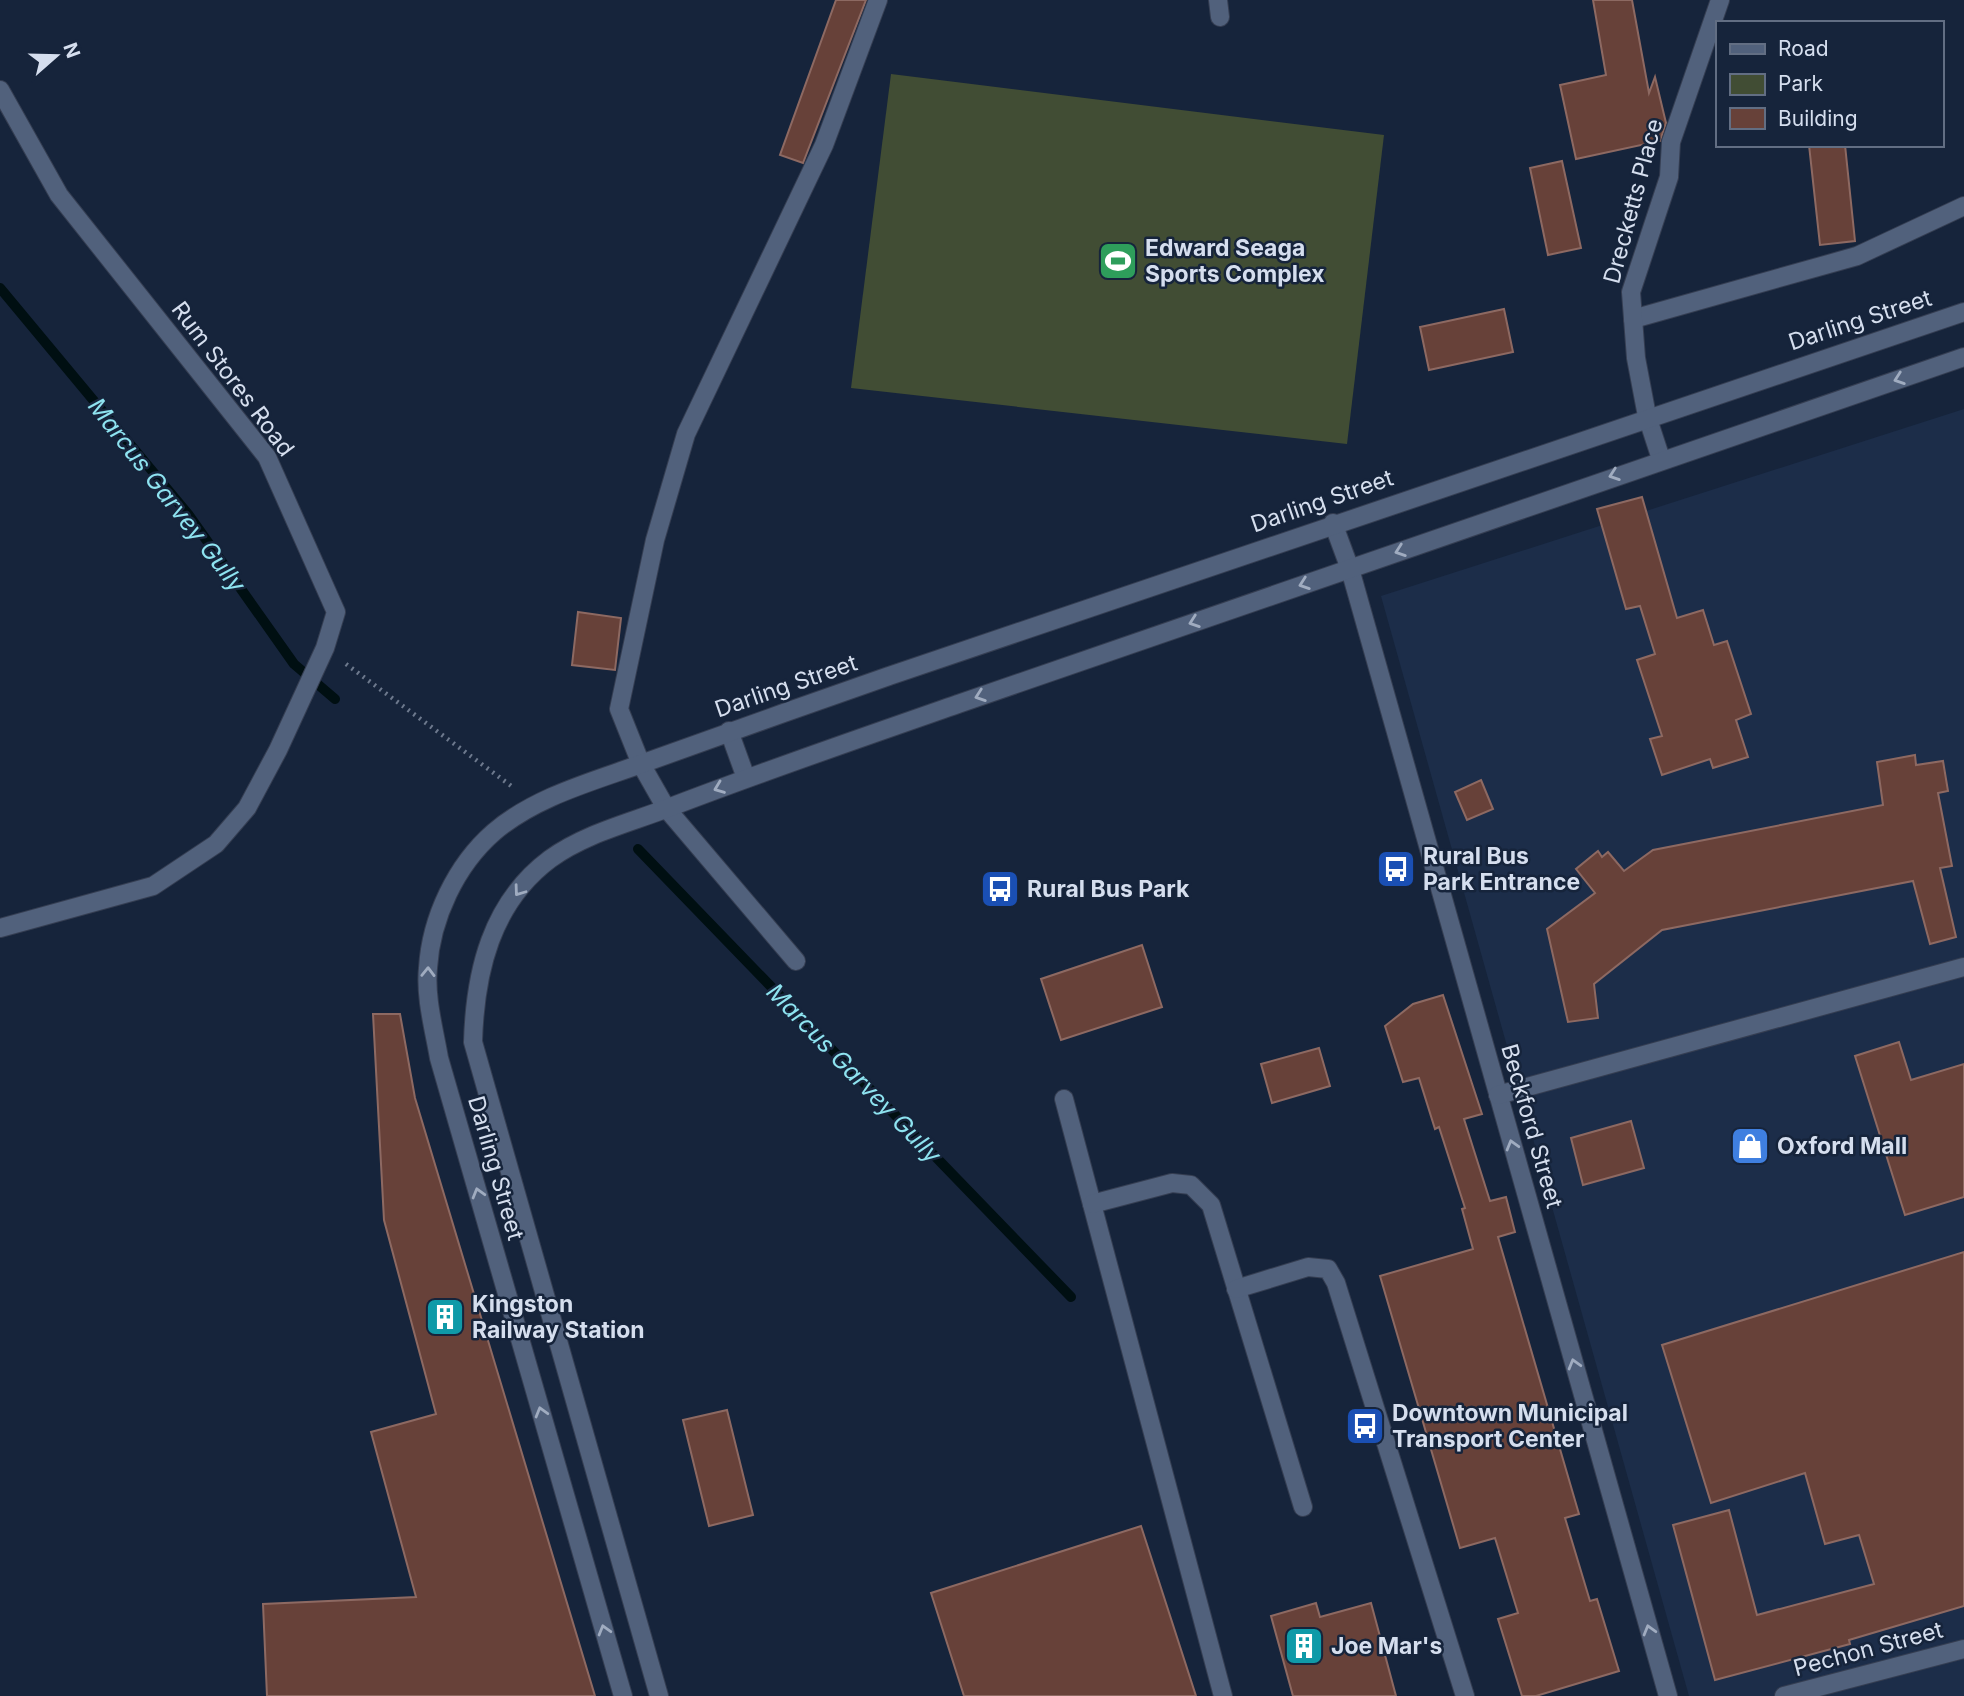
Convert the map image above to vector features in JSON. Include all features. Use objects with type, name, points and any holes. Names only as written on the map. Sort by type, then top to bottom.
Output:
[{"type":"street","points":[[796,961],[666,808],[641,764],[619,709],[655,540],[686,434],[824,145],[877,0]]},
{"type":"street","name":"Drecketts Place","points":[[1661,459],[1647,416],[1636,358],[1632,292],[1669,177],[1671,142],[1720,0]]},
{"type":"street","name":"Rum Stores Road","points":[[0,90],[59,195],[267,457],[336,612],[327,640],[278,750],[247,808],[216,844],[153,886],[0,928]]},
{"type":"street","points":[[1633,319],[1857,256],[1964,206]]},
{"type":"street","name":"Darling Street","points":[[623,1696],[439,1058],[427,970],[437,917],[449,891],[492,834],[523,811],[560,793],[729,731],[1647,416],[1964,312]]},
{"type":"street","points":[[1350,569],[1661,459],[1964,357]]},
{"type":"street","name":"Beckford Street","points":[[1333,523],[1350,569],[1668,1696]]},
{"type":"street","name":"Darling Street","points":[[659,1696],[474,1042],[474,1000],[480,965],[496,925],[523,884],[551,859],[587,838],[746,778],[1350,569]]},
{"type":"street","points":[[729,731],[746,778]]},
{"type":"street","points":[[1498,1095],[1964,967]]},
{"type":"street","points":[[1064,1099],[1223,1696]]},
{"type":"street","points":[[1092,1204],[1171,1183],[1191,1185],[1211,1205],[1303,1507]]},
{"type":"street","points":[[1236,1289],[1308,1267],[1328,1269],[1336,1283],[1465,1696]]},
{"type":"street","name":"Pechon Street","points":[[1784,1696],[1964,1650]]},
{"type":"path","points":[[327,640],[494,775]]},
{"type":"shaded area","name":"Oxford Mall","points":[[1964,409],[1964,1696],[1689,1696],[1381,596]]},
{"type":"green space","name":"Edward Seaga Sports Complex","points":[[891,74],[1384,135],[1347,444],[851,388]]},
{"type":"building","points":[[836,0],[866,0],[803,163],[780,155]]},
{"type":"building","points":[[1593,0],[1632,0],[1649,93],[1655,77],[1666,123],[1660,141],[1576,159],[1560,85],[1606,75]]},
{"type":"building","points":[[1809,147],[1845,147],[1855,241],[1820,245]]},
{"type":"building","points":[[1562,161],[1581,248],[1548,255],[1530,168]]},
{"type":"building","points":[[1504,309],[1513,352],[1429,370],[1420,327]]},
{"type":"building","points":[[1642,497],[1677,618],[1703,610],[1714,645],[1727,641],[1751,714],[1736,720],[1748,757],[1713,768],[1710,759],[1662,775],[1650,739],[1662,736],[1637,660],[1655,654],[1640,606],[1626,609],[1597,509]]},
{"type":"building","points":[[578,612],[621,618],[615,670],[572,665]]},
{"type":"building","points":[[1915,755],[1916,765],[1943,761],[1948,791],[1938,793],[1952,866],[1940,868],[1956,937],[1930,944],[1913,881],[1662,930],[1594,984],[1598,1018],[1568,1022],[1547,929],[1595,893],[1576,869],[1598,851],[1602,857],[1608,852],[1624,871],[1653,850],[1883,805],[1877,762]]},
{"type":"building","points":[[1481,780],[1493,809],[1467,820],[1455,792]]},
{"type":"building","points":[[1142,945],[1162,1007],[1061,1040],[1041,979]]},
{"type":"building","points":[[1443,995],[1482,1114],[1464,1119],[1490,1201],[1506,1197],[1515,1232],[1498,1237],[1579,1514],[1565,1518],[1590,1601],[1597,1599],[1619,1671],[1536,1696],[1522,1696],[1498,1619],[1518,1613],[1495,1538],[1460,1548],[1380,1276],[1473,1249],[1462,1209],[1465,1208],[1439,1127],[1435,1129],[1419,1078],[1403,1082],[1385,1026],[1413,1004]]},
{"type":"building","name":"Kingston Railway Station","points":[[373,1014],[400,1014],[415,1098],[595,1696],[267,1696],[263,1604],[416,1597],[371,1432],[436,1414],[384,1220]]},
{"type":"building","points":[[1899,1042],[1911,1080],[1964,1064],[1964,1197],[1905,1215],[1855,1056]]},
{"type":"building","points":[[1319,1048],[1330,1086],[1272,1103],[1261,1064]]},
{"type":"building","points":[[1631,1121],[1644,1168],[1583,1185],[1571,1138]]},
{"type":"building","points":[[1964,1252],[1964,1606],[1849,1640],[1850,1644],[1715,1680],[1673,1525],[1729,1510],[1757,1615],[1874,1584],[1859,1535],[1825,1544],[1805,1473],[1711,1503],[1662,1345]]},
{"type":"building","points":[[727,1410],[753,1515],[709,1526],[683,1420]]},
{"type":"building","points":[[1141,1526],[1196,1696],[964,1696],[931,1593]]},
{"type":"building","points":[[1316,1603],[1320,1617],[1371,1603],[1396,1696],[1293,1696],[1271,1616]]},
{"type":"waterway","name":"Marcus Garvey Gully","points":[[0,288],[188,514],[294,664],[335,699]]},
{"type":"waterway","name":"Marcus Garvey Gully","points":[[638,849],[1071,1297]]},
{"type":"place","name":"Edward Seaga Sports Complex","points":[[1118,261]]},
{"type":"place","name":"Rural Bus Park Entrance","points":[[1396,869]]},
{"type":"place","name":"Rural Bus Park","points":[[1000,889]]},
{"type":"place","name":"Oxford Mall","points":[[1750,1146]]},
{"type":"place","name":"Kingston Railway Station","points":[[445,1317]]},
{"type":"place","name":"Downtown Municipal Transport Center","points":[[1365,1426]]},
{"type":"place","name":"Joe Mar's","points":[[1304,1646]]}]
